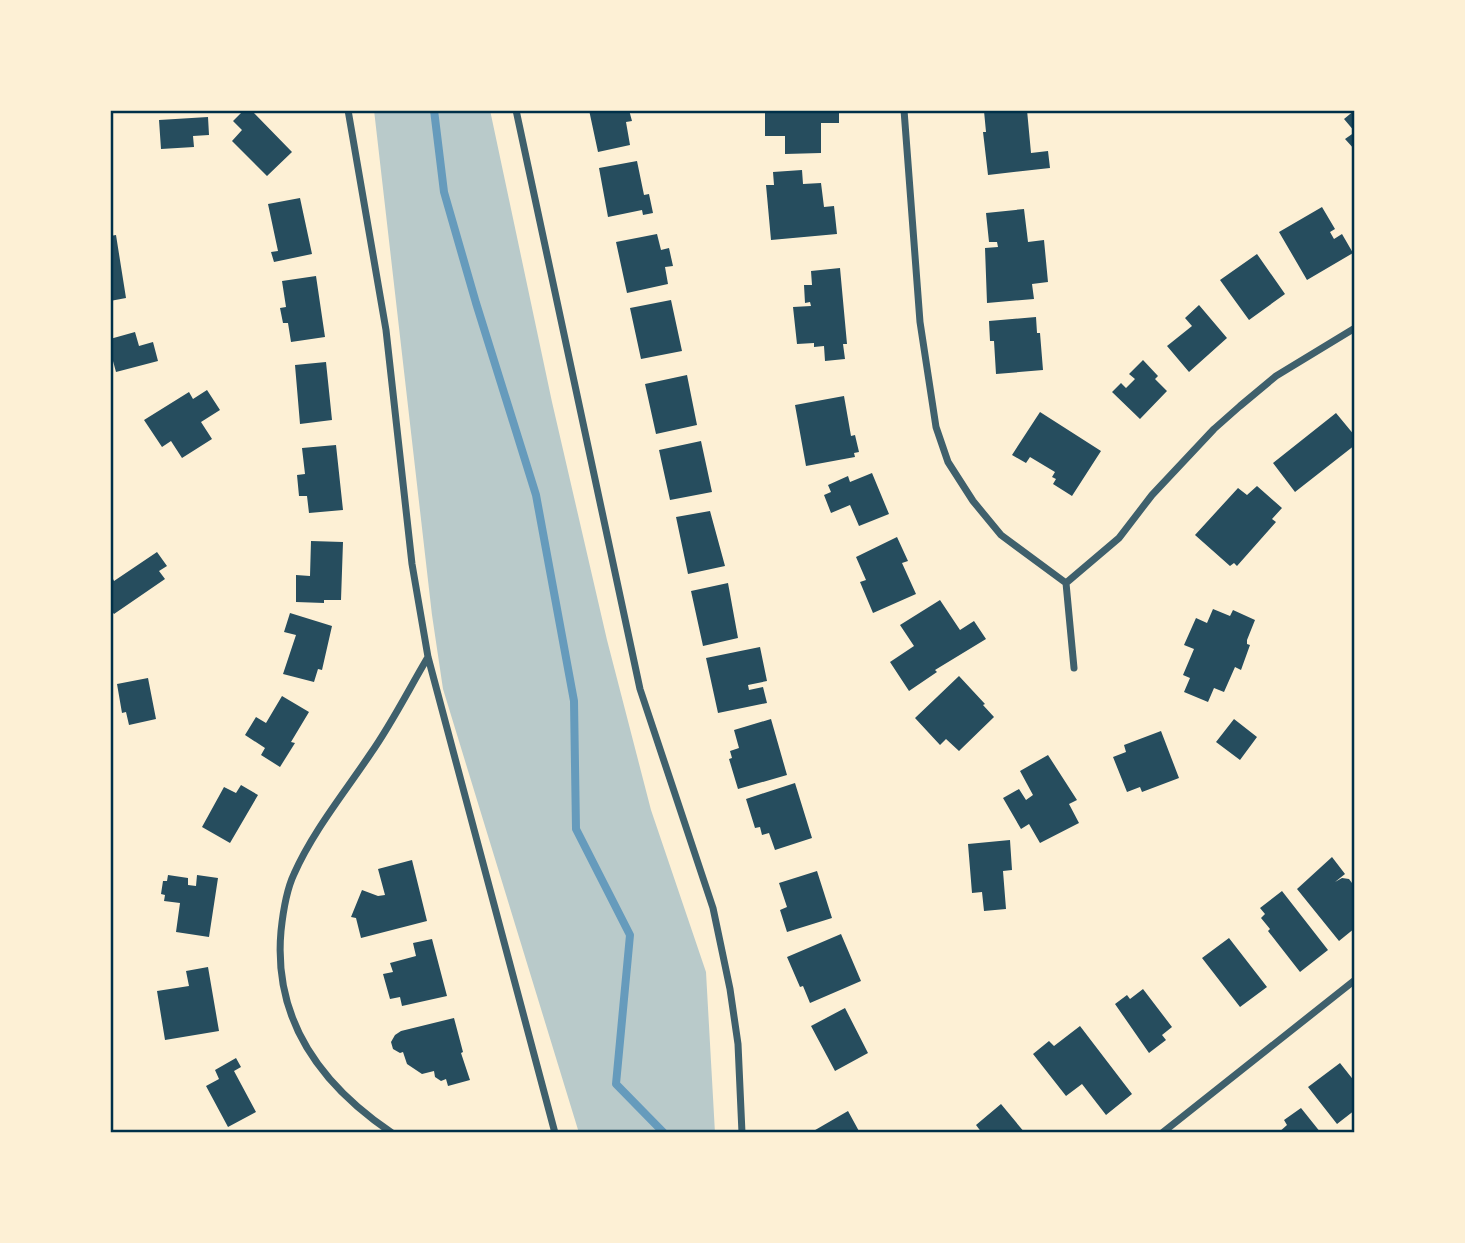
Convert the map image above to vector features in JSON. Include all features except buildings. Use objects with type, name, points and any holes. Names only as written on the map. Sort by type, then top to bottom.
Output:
[{"type":"street","points":[[348,110],[386,330],[412,564],[428,657],[555,1133]]},
{"type":"street","points":[[516,110],[640,689],[713,908],[738,1044],[742,1133]]},
{"type":"street","points":[[904,110],[920,322],[936,427],[948,462],[973,501],[1001,535],[1066,583],[1074,668]]},
{"type":"street","points":[[1066,583],[1119,538],[1152,495],[1231,413],[1276,376],[1355,328]]},
{"type":"street","points":[[392,1133],[342,1095],[319,1068],[299,1034],[285,997],[280,948],[282,917],[293,875],[374,749],[428,657]]},
{"type":"street","points":[[1161,1133],[1355,979]]},
{"type":"shaded area","points":[[374,110],[490,110],[552,402],[607,640],[651,810],[706,972],[715,1133],[579,1133],[443,689],[432,615]]},
{"type":"waterway","points":[[434,110],[444,192],[536,495],[574,701],[576,829],[630,935],[616,1084],[664,1133]]}]
